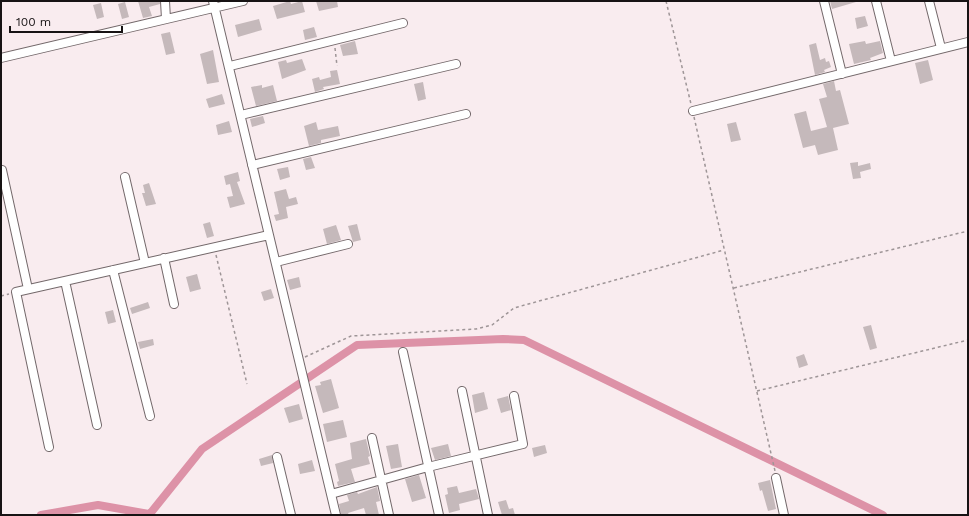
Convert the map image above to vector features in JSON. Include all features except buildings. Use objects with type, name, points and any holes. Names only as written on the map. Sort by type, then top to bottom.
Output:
[{"type":"street","points":[[165,1],[166,19]]},
{"type":"street","points":[[1,58],[166,19],[214,4],[243,1]]},
{"type":"street","points":[[824,1],[842,74]]},
{"type":"street","points":[[876,1],[891,61]]},
{"type":"street","points":[[929,1],[940,48]]},
{"type":"street","points":[[214,4],[336,515]]},
{"type":"street","points":[[230,66],[403,23]]},
{"type":"street","points":[[693,111],[968,42]]},
{"type":"street","points":[[241,115],[456,64]]},
{"type":"street","points":[[252,165],[466,114]]},
{"type":"street","points":[[2,170],[28,289]]},
{"type":"street","points":[[125,177],[145,263]]},
{"type":"street","points":[[49,447],[16,292],[269,235]]},
{"type":"street","points":[[276,262],[348,244]]},
{"type":"street","points":[[164,258],[174,304]]},
{"type":"street","points":[[113,270],[150,416]]},
{"type":"street","points":[[65,281],[97,425]]},
{"type":"street","points":[[402,352],[439,515]]},
{"type":"street","points":[[462,391],[488,515]]},
{"type":"street","points":[[331,494],[381,479],[524,443],[514,396]]},
{"type":"street","points":[[372,438],[389,515]]},
{"type":"street","points":[[277,457],[291,515]]},
{"type":"street","points":[[776,478],[782,515]]},
{"type":"path","points":[[666,1],[734,288],[776,478]]},
{"type":"path","points":[[334,40],[337,66]]},
{"type":"path","points":[[734,288],[968,230]]},
{"type":"path","points":[[214,247],[247,384]]},
{"type":"path","points":[[299,360],[351,336],[456,332],[488,326],[502,319],[514,308],[724,250]]},
{"type":"path","points":[[757,391],[968,340]]},
{"type":"waterway","points":[[149,515],[202,449],[357,345],[503,339],[524,340],[883,515]]},
{"type":"waterway","points":[[41,515],[98,505],[149,514]]}]
